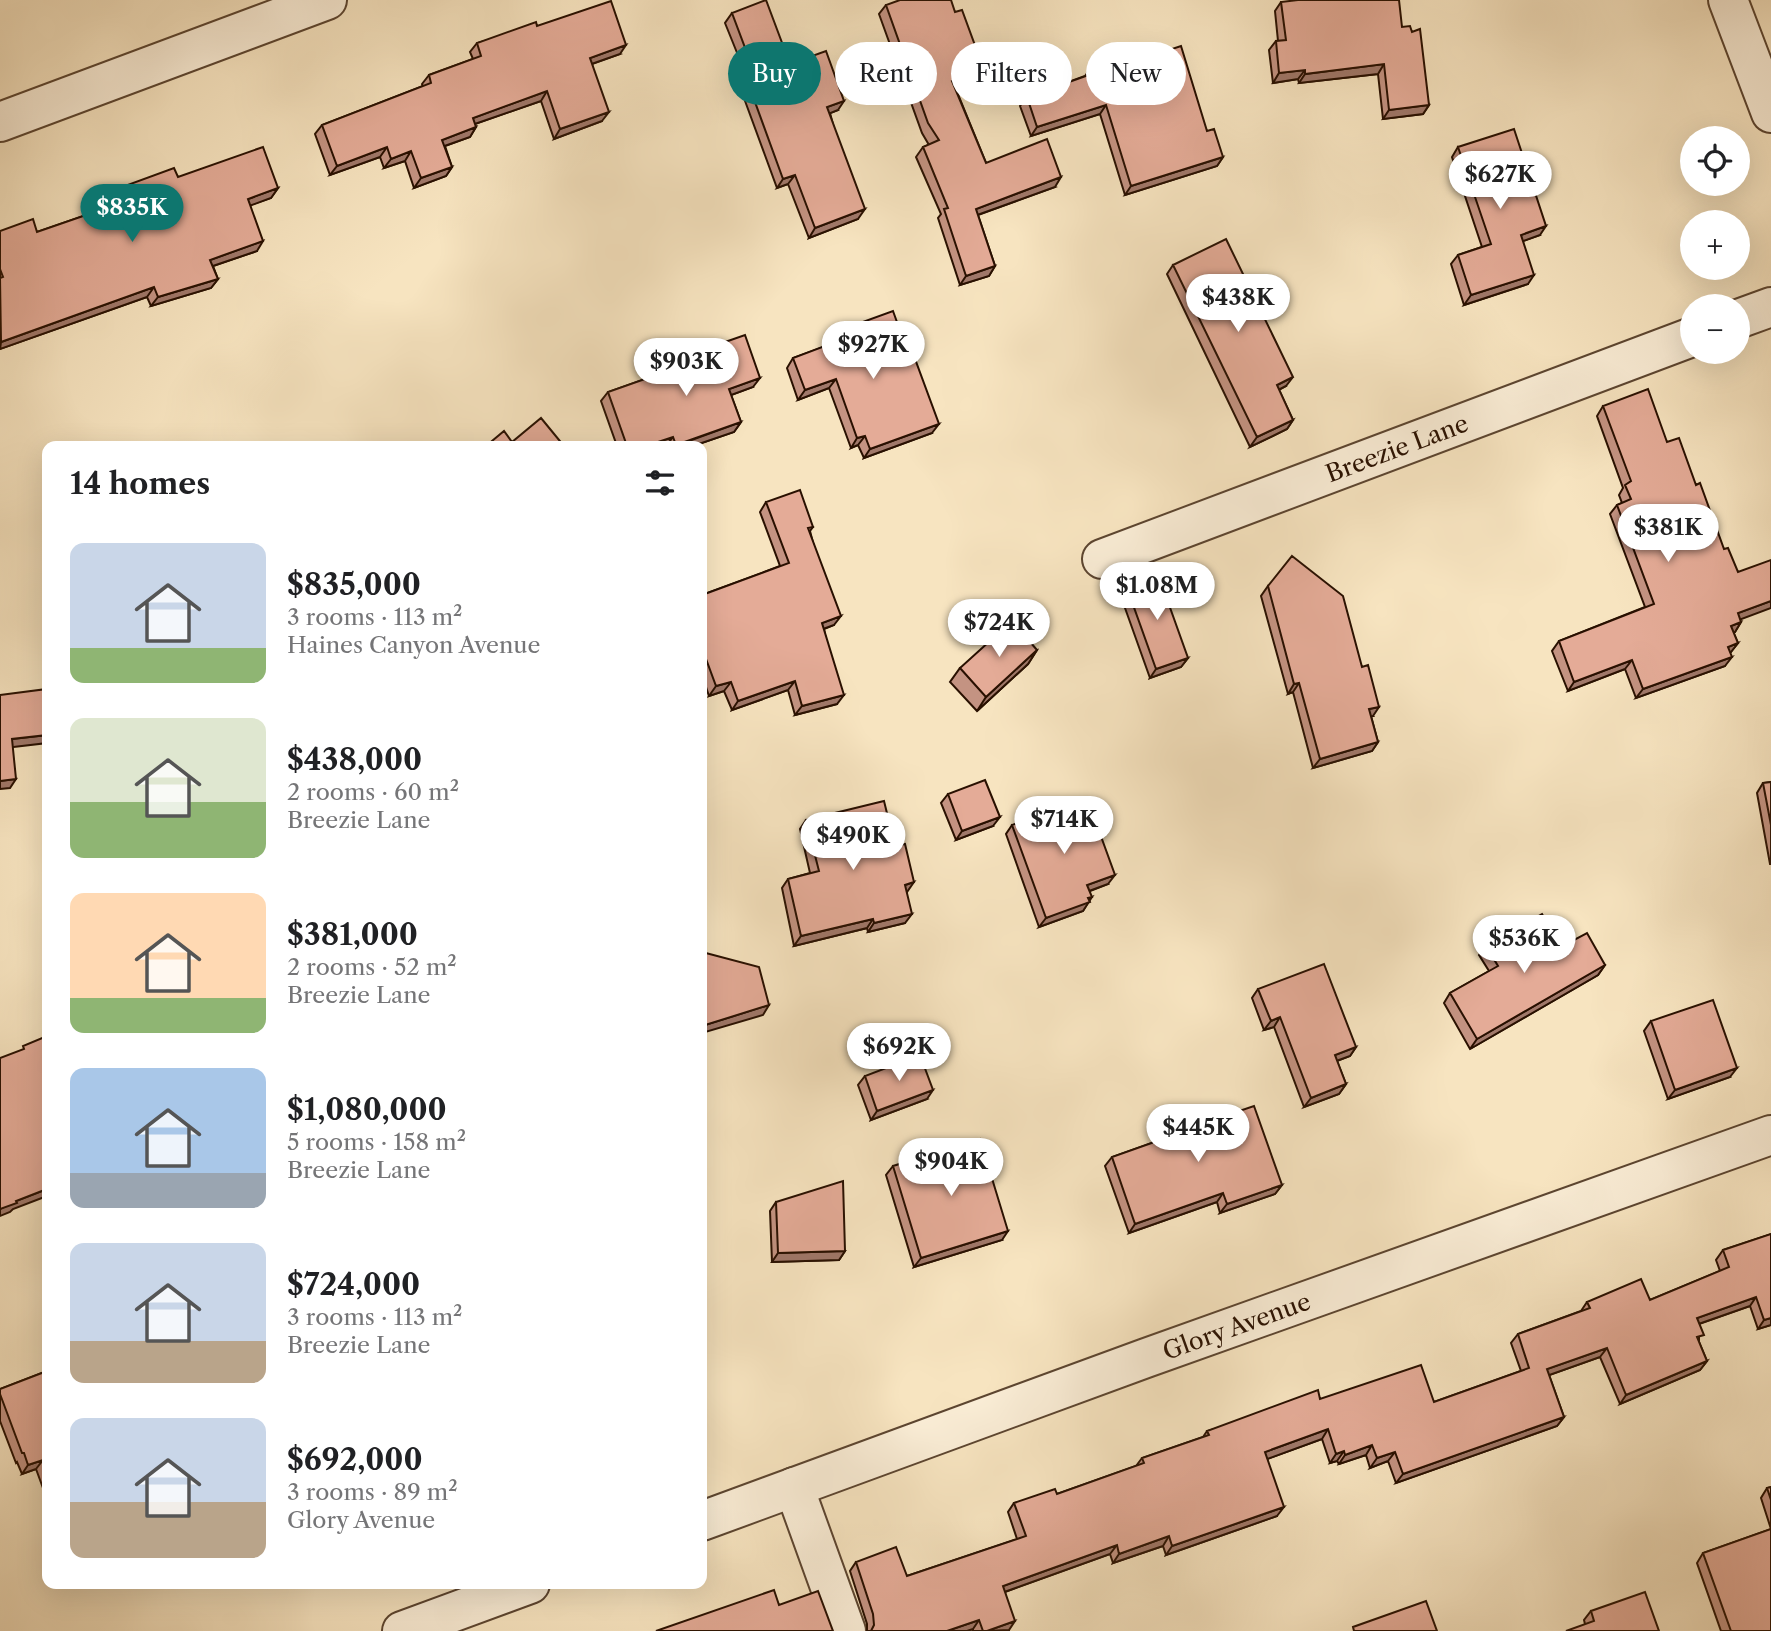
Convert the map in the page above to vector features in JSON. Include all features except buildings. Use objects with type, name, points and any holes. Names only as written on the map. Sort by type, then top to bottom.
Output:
[{"type":"street","points":[[0,122],[327,0]]},
{"type":"street","points":[[1728,0],[1771,113]]},
{"type":"street","points":[[1750,315],[1771,307]]},
{"type":"street","name":"Breezie Lane","points":[[1102,559],[1680,342]]},
{"type":"street","name":"Glory Avenue","points":[[707,1519],[1146,1357],[1771,1135]]},
{"type":"street","points":[[794,1487],[846,1631]]},
{"type":"street","points":[[402,1631],[516,1589]]}]
